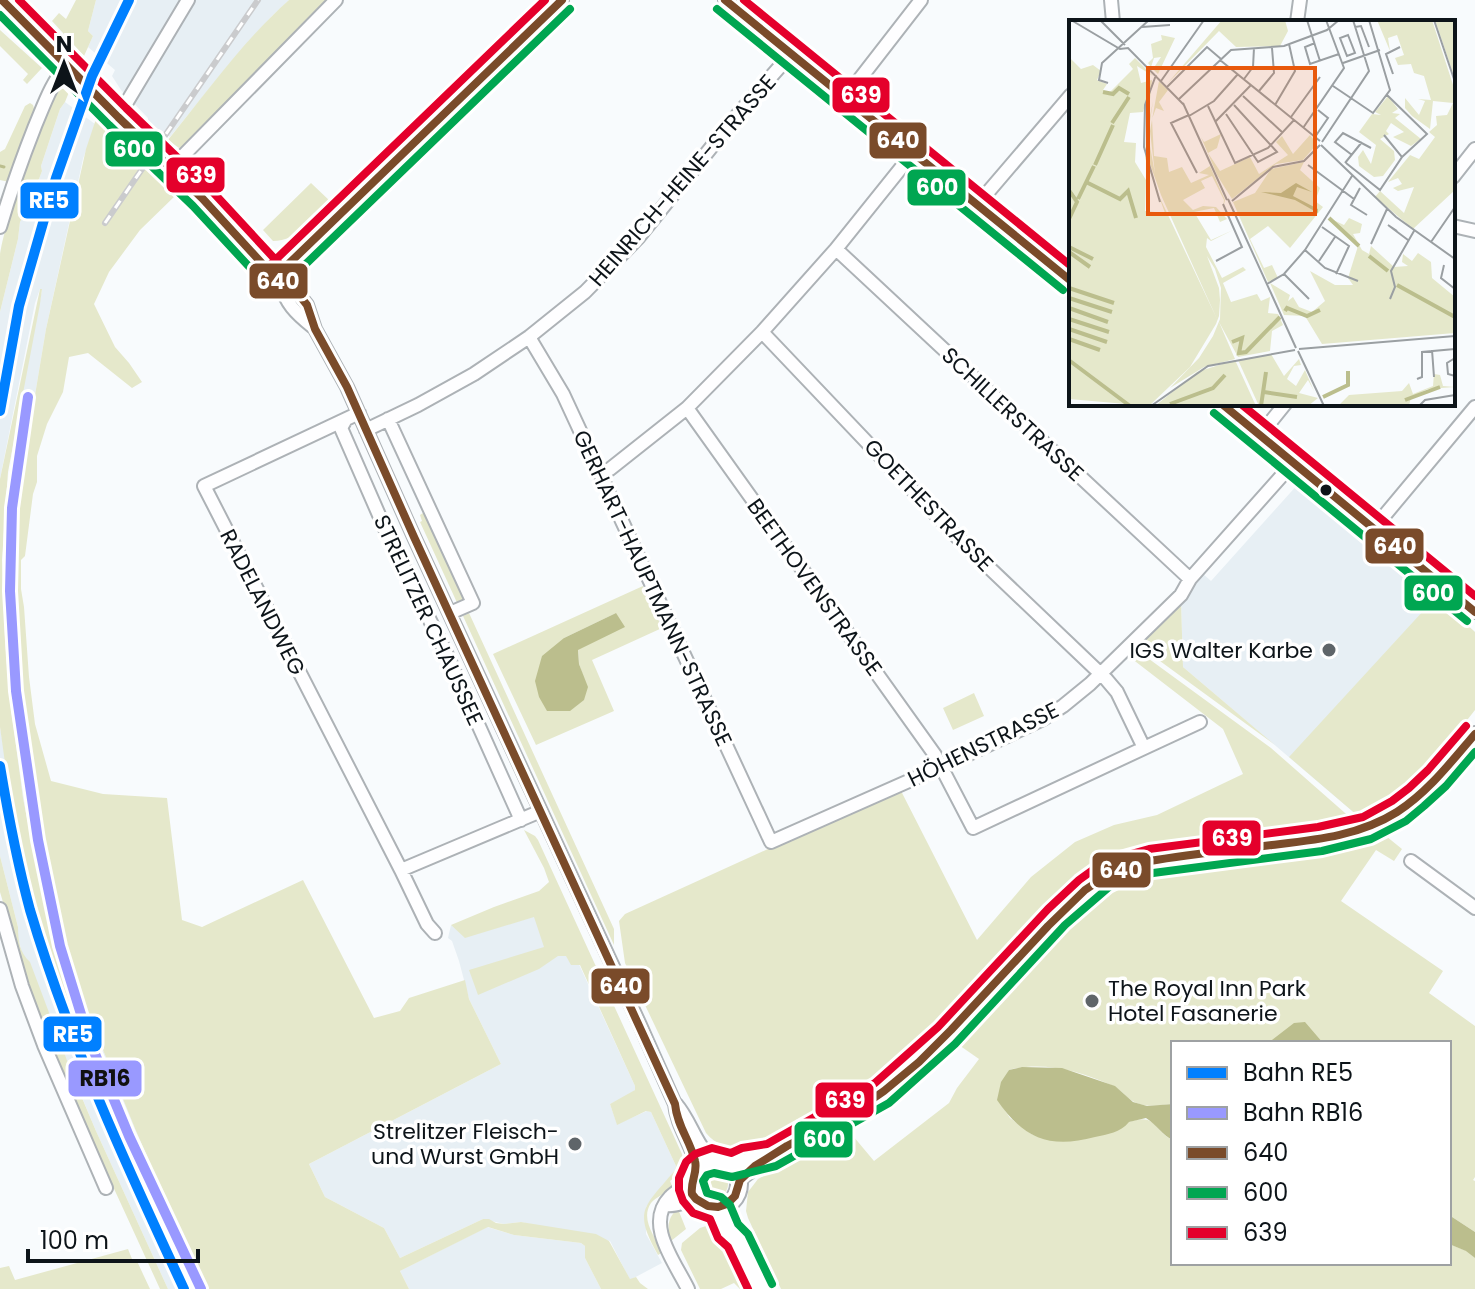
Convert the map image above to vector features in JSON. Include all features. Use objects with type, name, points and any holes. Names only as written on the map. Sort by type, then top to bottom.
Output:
[{"type":"main road","points":[[694,1175],[705,1162],[722,1163]]},
{"type":"main road","name":"STRELITZER CHAUSSEE","points":[[722,1163],[736,1173],[738,1182]]},
{"type":"main road","name":"STRELITZER CHAUSSEE","points":[[694,1175],[692,1192],[697,1200]]},
{"type":"main road","points":[[738,1182],[737,1192],[720,1212],[728,1231],[738,1240],[761,1289]]},
{"type":"main road","points":[[697,1200],[705,1206],[723,1205]]},
{"type":"street","name":"STRELITZER CHAUSSEE","points":[[2,0],[202,198],[277,280],[296,291],[307,305],[315,329],[332,356],[450,613],[530,816]]},
{"type":"street","points":[[118,117],[188,0]]},
{"type":"street","points":[[171,168],[336,0]]},
{"type":"street","points":[[277,280],[562,0]]},
{"type":"street","points":[[725,0],[1069,279]]},
{"type":"street","points":[[845,98],[921,0]]},
{"type":"street","points":[[1111,0],[1113,20]]},
{"type":"street","points":[[1297,20],[1300,0]]},
{"type":"street","name":"HEINRICH-HEINE-STRASSE","points":[[366,430],[474,374],[529,337],[585,292],[638,238],[791,54]]},
{"type":"street","points":[[0,227],[17,171],[53,83],[67,65]]},
{"type":"street","points":[[977,205],[1069,97]]},
{"type":"street","points":[[1455,174],[1475,149]]},
{"type":"street","points":[[600,473],[610,469],[687,408],[762,332],[836,249],[913,153]]},
{"type":"street","points":[[1455,226],[1475,231]]},
{"type":"street","name":"SCHILLERSTRASSE","points":[[836,249],[1190,579]]},
{"type":"street","name":"GOETHESTRASSE","points":[[762,332],[958,538],[1117,692],[1144,748]]},
{"type":"street","name":"GERHART-HAUPTMANN-STRASSE","points":[[529,337],[563,394],[771,842]]},
{"type":"street","points":[[1224,406],[1475,612]]},
{"type":"street","points":[[1260,435],[1283,406]]},
{"type":"street","points":[[1374,528],[1475,407]]},
{"type":"street","name":"BEETHOVENSTRASSE","points":[[687,408],[943,766],[973,828],[1144,748]]},
{"type":"street","name":"RADELANDWEG","points":[[359,413],[204,486],[427,924],[435,933]]},
{"type":"street","name":"STRELITZER CHAUSSEE","points":[[346,419],[341,428],[386,531],[447,655],[675,1104],[684,1113],[704,1150],[722,1163]]},
{"type":"street","name":"STRELITZER CHAUSSEE","points":[[388,419],[473,603],[450,613]]},
{"type":"street","name":"HÖHENSTRASSE","points":[[771,842],[943,766],[1043,719],[1063,706],[1181,595],[1190,579],[1294,462]]},
{"type":"street","points":[[1144,748],[1200,722]]},
{"type":"street","points":[[738,1182],[771,1155],[882,1093],[946,1036],[1057,917],[1103,877],[1151,861],[1320,839],[1367,828],[1399,811],[1417,797],[1475,734]]},
{"type":"street","points":[[401,870],[530,816]]},
{"type":"street","points":[[1411,861],[1475,908]]},
{"type":"street","points":[[0,909],[22,986],[44,1045],[106,1188]]},
{"type":"street","name":"STRELITZER CHAUSSEE","points":[[675,1104],[676,1117],[694,1155],[694,1175]]},
{"type":"street","points":[[722,1163],[771,1155]]},
{"type":"street","points":[[688,1289],[659,1229],[659,1215],[669,1197],[694,1175]]},
{"type":"street","points":[[665,1205],[674,1207],[697,1200]]},
{"type":"shaded area","points":[[76,0],[96,0],[88,31],[93,36],[84,56],[52,21],[59,13],[66,19]]},
{"type":"shaded area","points":[[96,0],[289,0],[235,57],[170,137],[163,132],[160,134],[148,121],[121,90],[112,76],[115,70],[88,47],[93,36],[88,31]]},
{"type":"shaded area","points":[[289,0],[329,0],[183,147],[179,148],[168,140],[241,50]]},
{"type":"shaded area","points":[[0,30],[42,68],[27,84],[23,80],[28,74],[0,46]]},
{"type":"shaded area","points":[[64,83],[71,87],[60,109],[39,179],[33,186],[20,222],[0,312],[0,256],[8,220],[36,136],[56,93]]},
{"type":"shaded area","points":[[65,102],[95,124],[83,159],[46,329],[22,473],[15,591],[28,733],[55,902],[77,986],[173,1216],[209,1289],[195,1289],[187,1273],[84,1038],[44,903],[14,736],[3,590],[5,507],[14,436],[42,290],[35,303],[0,479],[0,312],[20,222],[33,185],[42,171],[60,109]]},
{"type":"shaded area","points":[[30,103],[35,112],[9,182],[0,180],[0,152],[5,149],[25,106]]},
{"type":"shaded area","points":[[98,113],[143,159],[140,165],[147,170],[150,166],[177,194],[140,230],[109,272],[94,304],[115,347],[142,382],[132,388],[88,353],[69,357],[63,392],[47,424],[37,456],[37,482],[25,556],[21,560],[21,589],[35,724],[51,781],[103,794],[167,798],[182,920],[202,927],[303,880],[374,1018],[400,1011],[409,998],[465,980],[469,999],[501,1064],[309,1164],[325,1197],[384,1228],[400,1258],[483,1219],[596,1234],[609,1241],[630,1279],[636,1277],[648,1289],[601,1289],[585,1258],[585,1246],[581,1243],[514,1235],[488,1227],[400,1271],[409,1289],[209,1289],[173,1216],[77,986],[64,943],[43,838],[18,637],[15,561],[22,473],[46,329],[86,149]]},
{"type":"shaded area","points":[[311,183],[331,202],[298,233],[273,241],[263,230]]},
{"type":"shaded area","points":[[40,289],[40,304],[8,472],[2,560],[9,693],[23,798],[44,903],[67,989],[104,1088],[195,1289],[189,1289],[139,1183],[72,1021],[36,910],[17,838],[9,790],[0,727],[0,479]]},
{"type":"shaded area","name":"IGS Walter Karbe","points":[[1299,483],[1475,632],[1358,816],[1183,667],[1181,601],[1202,573],[1211,581]]},
{"type":"shaded area","points":[[424,507],[467,603],[459,607],[420,522],[421,508]]},
{"type":"shaded area","points":[[643,586],[662,628],[592,660],[614,711],[536,745],[493,654]],"holes":[[[616,613],[596,640],[578,649],[579,664],[587,687],[564,638]]]},
{"type":"shaded area","points":[[1436,597],[1475,632],[1475,710],[1424,775],[1408,790],[1368,815],[1358,816],[1289,757]]},
{"type":"shaded area","points":[[1181,601],[1183,667],[1275,745],[1138,645]]},
{"type":"shaded area","points":[[469,613],[614,929],[614,945],[463,616]]},
{"type":"shaded area","points":[[616,613],[625,627],[578,650],[579,664],[588,687],[584,700],[570,711],[547,711],[535,681],[542,656],[564,638]]},
{"type":"shaded area","points":[[1134,648],[1271,748],[1353,820],[1330,826],[1128,854],[1108,863],[1053,904],[944,1022],[880,1082],[827,1114],[752,1149],[727,1147],[710,1138],[625,963],[619,921],[625,914],[900,789],[977,940],[1031,877],[1075,842],[1114,825],[1157,815],[1243,774],[1223,729],[1127,655]]},
{"type":"shaded area","points":[[974,693],[984,716],[953,730],[943,708]]},
{"type":"shaded area","points":[[0,727],[21,851],[70,1018],[189,1289],[168,1289],[96,1131],[23,956],[0,856]]},
{"type":"shaded area","points":[[524,830],[538,840],[682,1154],[681,1170],[670,1181],[673,1188],[653,1201],[648,1209],[650,1228],[663,1252],[658,1255],[645,1228],[644,1218],[650,1201],[676,1166],[651,1112],[646,1111],[617,1125],[610,1104],[635,1090],[635,1086],[580,965],[571,965],[566,956],[558,956],[539,969],[478,995],[469,970],[544,947],[534,917],[465,938],[451,925],[539,891],[549,882]]},
{"type":"shaded area","points":[[1381,832],[1402,849],[1394,861],[1376,850],[1341,901],[1443,971],[1429,993],[1475,1026],[1475,1232],[1451,1216],[1451,1041],[1171,1041],[1171,1104],[1141,1105],[1114,1086],[1086,1075],[1048,1067],[1009,1070],[998,1100],[1010,1118],[1033,1135],[1145,1119],[1171,1139],[1171,1265],[1451,1265],[1451,1245],[1475,1258],[1475,1289],[781,1289],[746,1211],[748,1192],[758,1179],[848,1130],[874,1161],[949,1103],[979,1059],[956,1043],[1091,896],[1121,878],[1334,846]]},
{"type":"shaded area","points":[[0,856],[22,951],[30,962],[96,1131],[168,1289],[160,1289],[41,1024],[0,892]]},
{"type":"shaded area","points":[[554,910],[635,1086],[631,1094],[610,1104],[617,1124],[651,1112],[676,1166],[646,1207],[646,1234],[662,1263],[630,1280],[610,1241],[521,1222],[504,1224],[483,1219],[400,1258],[384,1228],[325,1197],[309,1164],[501,1064],[469,999],[459,961],[448,938],[451,925],[466,937]]},
{"type":"shaded area","points":[[1305,1022],[1321,1041],[1271,1041],[1294,1023]]},
{"type":"shaded area","points":[[1022,1067],[1062,1068],[1115,1086],[1133,1102],[1147,1106],[1171,1104],[1171,1139],[1146,1118],[1129,1122],[1114,1132],[1079,1140],[1064,1142],[1039,1138],[1017,1124],[997,1100],[1001,1082],[1009,1070]]},
{"type":"shaded area","points":[[714,1170],[724,1174],[728,1184],[724,1194],[714,1198],[704,1194],[700,1184],[704,1174]]},
{"type":"shaded area","points":[[687,1206],[704,1208],[715,1220],[693,1218]]},
{"type":"shaded area","points":[[678,1209],[686,1229],[671,1241],[669,1224]]},
{"type":"shaded area","points":[[1451,1216],[1475,1232],[1475,1258],[1451,1245]]},
{"type":"shaded area","points":[[738,1220],[743,1222],[775,1289],[770,1289]]},
{"type":"shaded area","points":[[706,1226],[717,1231],[745,1289],[734,1283],[721,1289],[700,1289],[681,1250],[682,1243]]},
{"type":"shaded area","points":[[487,1227],[514,1235],[581,1243],[585,1246],[585,1258],[601,1289],[409,1289],[400,1271]]},
{"type":"shaded area","points":[[128,1249],[150,1289],[0,1289],[0,1268],[9,1266],[15,1280]]},
{"type":"waterway","points":[[0,166],[4,167]]},
{"type":"railway","points":[[105,223],[258,0]]},
{"type":"rail line","name":"RE5","points":[[0,411],[19,306],[56,178],[92,76],[129,0]]},
{"type":"rail line","name":"RB16","points":[[28,397],[12,508],[10,591],[16,691],[38,840],[60,946],[88,1037],[129,1136],[201,1289]]},
{"type":"rail line","name":"RE5","points":[[0,766],[25,892],[45,959],[120,1149],[184,1289]]},
{"type":"transit line","name":"640","points":[[2,0],[202,198],[279,282],[296,291],[307,305],[315,329],[347,387],[675,1104],[695,1161],[692,1194],[708,1206],[727,1204],[735,1196],[740,1180],[755,1166],[858,1109],[884,1091],[919,1062],[1085,890],[1109,874],[1150,861],[1320,839],[1367,827],[1397,812],[1419,795],[1475,734]]},
{"type":"transit line","name":"639","points":[[19,0],[210,189],[284,269]]},
{"type":"transit line","name":"639","points":[[267,268],[545,0]]},
{"type":"transit line","name":"640","points":[[275,277],[562,0]]},
{"type":"transit line","name":"640","points":[[725,0],[1069,279]]},
{"type":"transit line","name":"639","points":[[744,0],[1069,264]]},
{"type":"transit line","name":"600","points":[[283,286],[570,9]]},
{"type":"transit line","name":"600","points":[[717,9],[1063,290]]},
{"type":"transit line","name":"600","points":[[0,15],[193,206],[266,285]]},
{"type":"transit line","name":"640","points":[[1224,406],[1475,612]]},
{"type":"transit line","name":"639","points":[[1243,406],[1475,596]]},
{"type":"transit line","name":"600","points":[[1214,413],[1467,621]]},
{"type":"transit line","name":"639","points":[[748,1289],[728,1247],[718,1238],[710,1219],[693,1213],[683,1201],[679,1178],[686,1162],[695,1154],[712,1148],[731,1153],[767,1144],[875,1083],[938,1027],[1048,909],[1097,867],[1149,849],[1318,827],[1363,817],[1409,788],[1466,726]]},
{"type":"transit line","name":"600","points":[[772,1284],[730,1205],[721,1197],[707,1193],[703,1181],[707,1175],[714,1173],[732,1177],[776,1166],[889,1103],[955,1044],[1065,925],[1109,887],[1153,873],[1322,851],[1371,839],[1406,821],[1424,806],[1475,752]]},
{"type":"place","name":"IGS Walter Karbe","points":[[1329,650]]},
{"type":"place","name":"The Royal Inn Park Hotel Fasanerie","points":[[1092,1001]]},
{"type":"place","name":"Strelitzer Fleisch- und Wurst GmbH","points":[[575,1144]]}]
